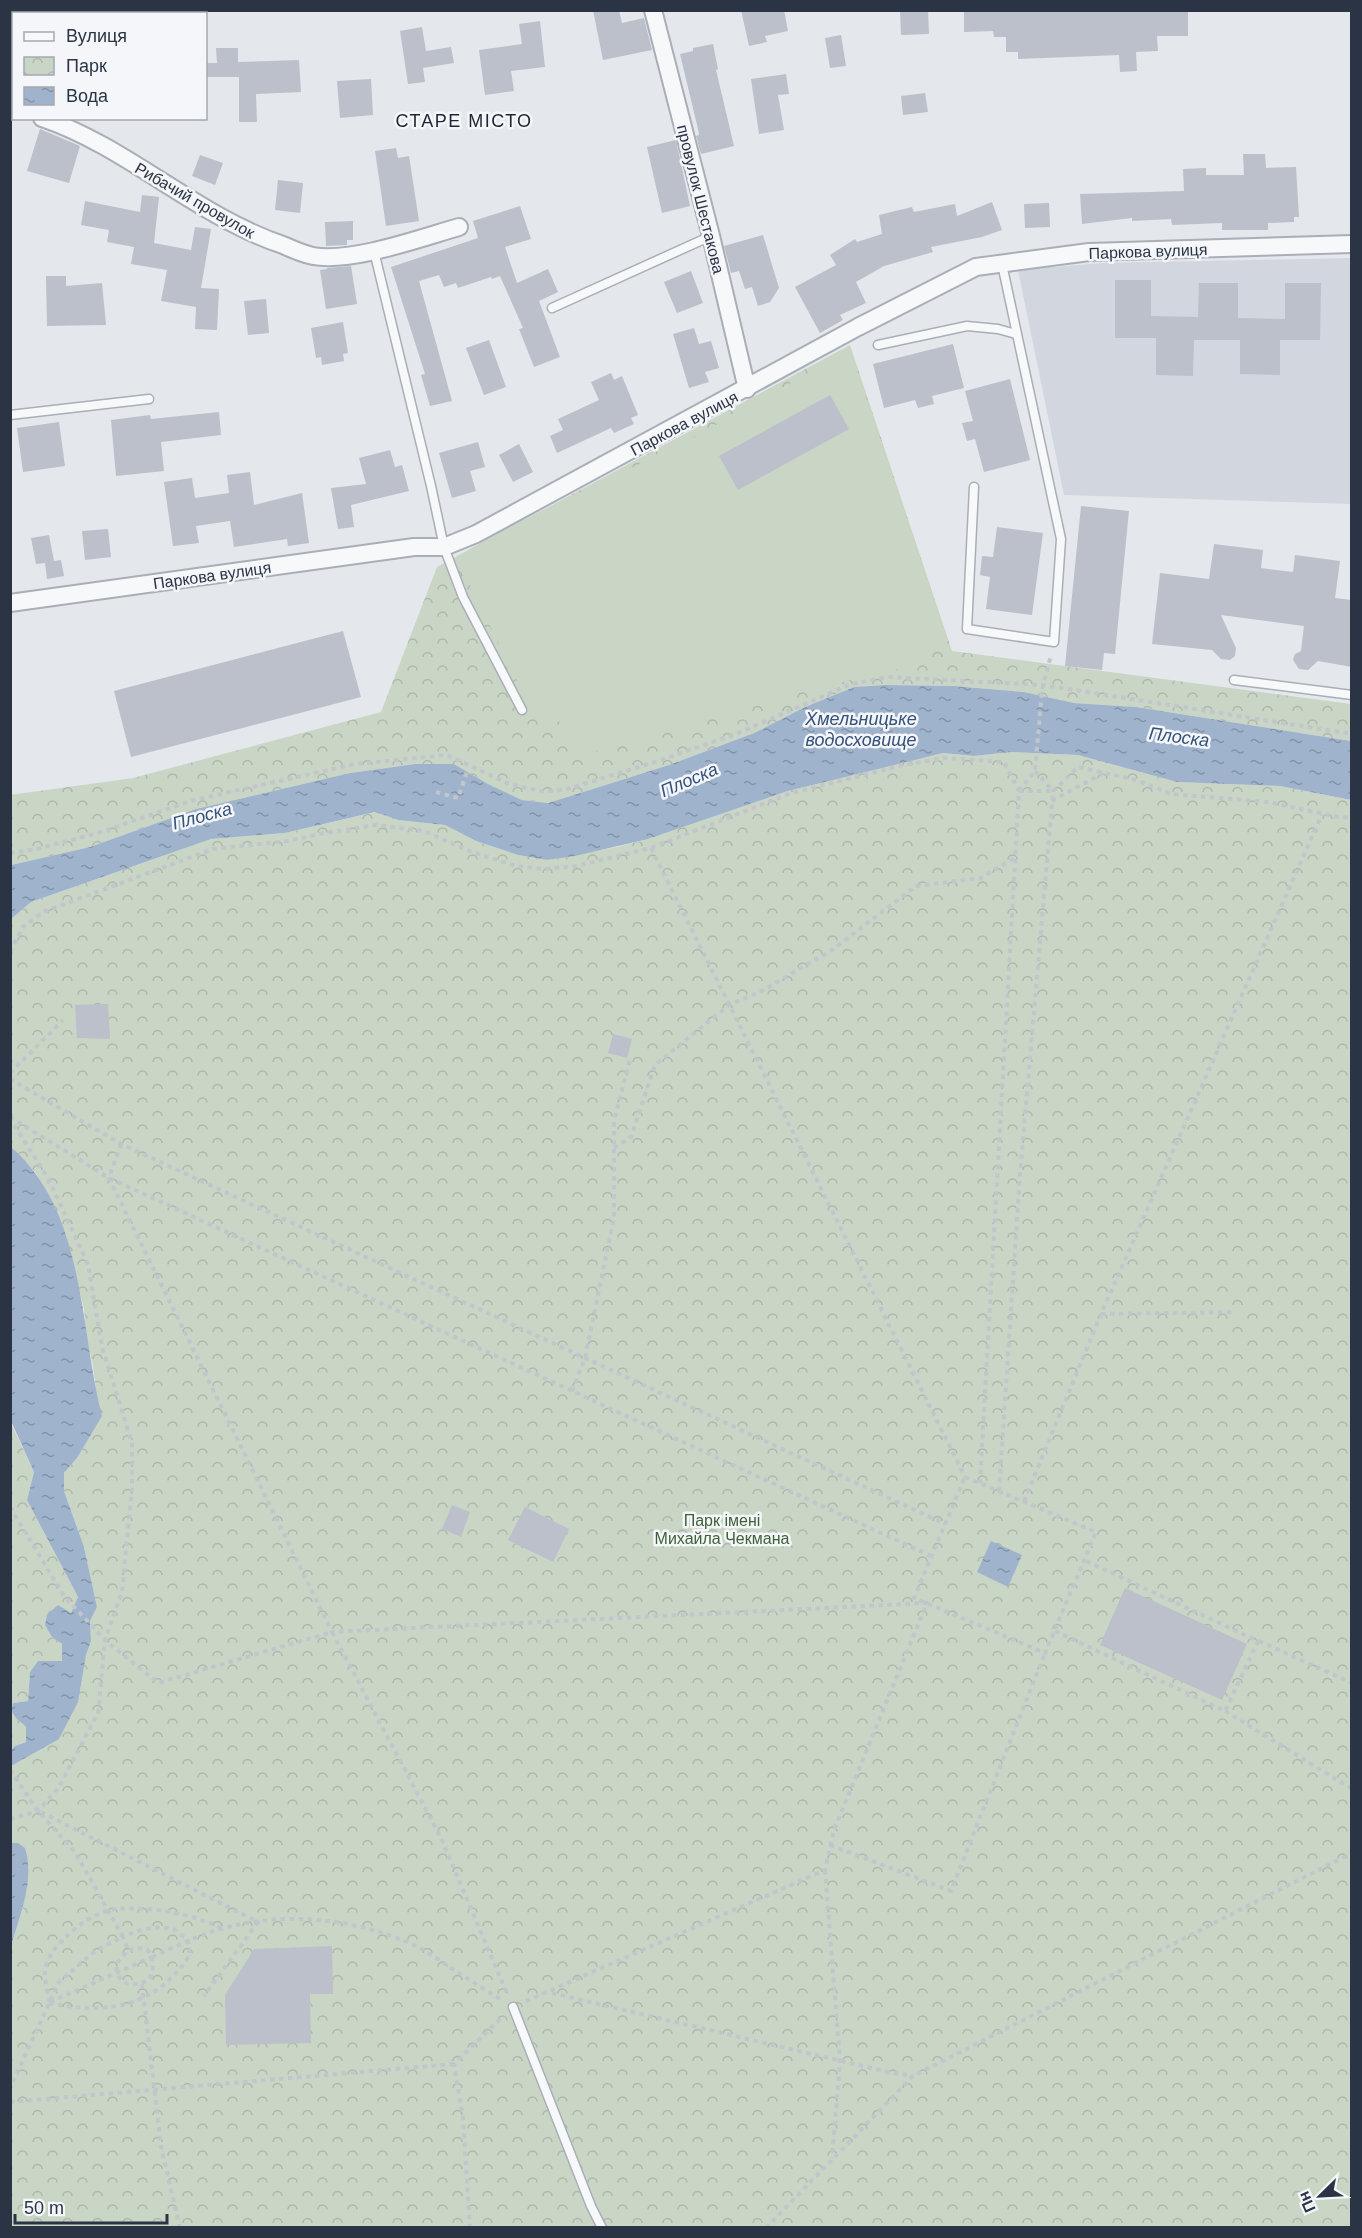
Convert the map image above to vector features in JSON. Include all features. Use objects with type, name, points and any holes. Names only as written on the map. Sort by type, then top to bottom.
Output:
[{"type":"street","points":[[162,12],[188,10]]},
{"type":"street","name":"провулок Шестакова","points":[[653,10],[711,236],[747,389]]},
{"type":"street","name":"Рибачий провулок","points":[[48,120],[72,128],[204,209],[258,237],[313,256],[374,251],[459,227]]},
{"type":"street","name":"Паркова вулиця","points":[[10,603],[414,547],[444,548],[476,534],[858,327],[976,267],[1089,252],[1352,244]]},
{"type":"lane","points":[[552,308],[711,236]]},
{"type":"lane","points":[[374,251],[444,548],[463,597],[522,710]]},
{"type":"lane","points":[[974,487],[967,629],[1054,642],[1061,539],[1002,264]]},
{"type":"lane","points":[[878,345],[967,326],[998,329],[1016,334]]},
{"type":"lane","points":[[10,415],[149,399]]},
{"type":"lane","points":[[1234,680],[1352,695]]},
{"type":"lane","points":[[513,2007],[591,2206],[602,2228]]},
{"type":"path","points":[[1019,791],[1035,771],[1042,688],[1054,642]]},
{"type":"path","points":[[10,854],[98,833],[194,800],[355,764],[447,755],[509,784],[545,792],[568,789],[736,734],[851,684],[888,677],[1042,688],[1352,734]]},
{"type":"path","points":[[10,952],[23,927],[43,912],[213,849],[288,841],[376,825],[424,831],[472,852],[505,863],[544,869],[576,866],[651,848],[790,794],[904,765],[944,758],[1004,762],[1019,791],[980,1483]]},
{"type":"path","points":[[999,1491],[1020,1175],[1053,791],[1078,767],[1136,780],[1171,794],[1268,802],[1352,818]]},
{"type":"path","points":[[1035,771],[1053,791]]},
{"type":"path","points":[[436,792],[458,798],[467,772]]},
{"type":"path","points":[[1052,801],[1104,773]]},
{"type":"path","points":[[1019,791],[1053,791]]},
{"type":"path","points":[[1024,1502],[1101,1314],[1322,814]]},
{"type":"path","points":[[651,848],[965,1476],[1096,1532],[1045,1653],[951,1891],[830,1845]]},
{"type":"path","points":[[614,1148],[631,1137],[655,1065],[729,1005],[760,992],[832,950],[916,886],[981,878],[1015,858]]},
{"type":"path","points":[[10,1074],[63,1020]]},
{"type":"path","points":[[572,1391],[585,1358],[614,1217],[614,1121],[630,1059]]},
{"type":"path","points":[[10,1078],[121,1144],[945,1524]]},
{"type":"path","points":[[10,1117],[109,1178],[931,1556]]},
{"type":"path","points":[[10,1819],[38,1811],[59,1787],[98,1713],[105,1640],[122,1592],[132,1488],[132,1443],[102,1347],[88,1264],[48,1178],[12,1122]]},
{"type":"path","points":[[121,1144],[109,1178],[332,1632],[441,1838],[513,2007]]},
{"type":"path","points":[[1101,1314],[1236,1312]]},
{"type":"path","points":[[965,1476],[914,1598],[1045,1653]]},
{"type":"path","points":[[10,1507],[63,1596],[105,1640],[158,1683],[332,1632],[927,1603]]},
{"type":"path","points":[[1084,1560],[1258,1641],[1225,1711]]},
{"type":"path","points":[[832,2158],[840,2061],[825,1870],[834,1830],[927,1603]]},
{"type":"path","points":[[1054,1631],[1225,1711],[1352,1789]]},
{"type":"path","points":[[1259,1641],[1352,1683]]},
{"type":"path","points":[[12,1772],[38,1811],[75,1852],[109,1910],[128,1950]]},
{"type":"path","points":[[38,1811],[258,1922]]},
{"type":"path","points":[[766,2228],[914,2076],[1352,1853]]},
{"type":"path","points":[[10,2102],[454,2064],[513,2007],[825,1870]]},
{"type":"path","points":[[49,2002],[45,1969],[56,1946],[79,1924],[109,1910],[145,1909],[176,1913],[207,1921],[222,1929]]},
{"type":"path","points":[[49,2002],[188,1941],[222,1929],[258,1922],[300,1919],[338,1921],[380,1932],[414,1945],[513,2007]]},
{"type":"path","points":[[204,1996],[258,1922]]},
{"type":"path","points":[[10,2088],[49,2002],[59,1982],[84,1959],[133,1932],[155,1928],[174,1929],[188,1941],[190,1955],[178,1973],[154,1994],[143,1999],[98,2009],[71,2007],[49,2002]]},
{"type":"path","points":[[147,1949],[152,1957],[154,1969],[150,1979],[142,1984],[123,1983],[116,1973],[116,1964],[128,1950],[147,1949]]},
{"type":"path","points":[[142,1984],[161,2146],[180,2228]]},
{"type":"path","points":[[550,1992],[840,2061],[914,2076]]},
{"type":"path","points":[[454,2064],[463,2118],[470,2228]]},
{"type":"shaded area","points":[[1351,258],[1351,504],[1064,495],[1018,270],[1103,263]]},
{"type":"green space","points":[[850,345],[952,651],[1351,704],[1351,741],[1136,707],[1074,703],[1024,692],[954,686],[854,687],[805,707],[754,733],[669,765],[548,803],[522,800],[454,764],[415,764],[350,773],[196,809],[90,847],[11,865],[10,795],[133,778],[381,712],[437,567]]},
{"type":"green space","points":[[850,350],[948,640],[899,669],[817,688],[580,756],[561,721],[539,725],[456,557],[510,526],[682,444]]},
{"type":"green space","name":"Парк імені Михайла Чекмана","points":[[1011,752],[1078,755],[1177,782],[1280,786],[1351,800],[1351,2227],[11,2227],[11,1947],[23,1907],[18,1843],[11,1843],[11,1766],[21,1758],[33,1754],[86,1655],[91,1641],[90,1621],[97,1607],[84,1547],[64,1491],[64,1473],[77,1458],[92,1432],[96,1391],[86,1336],[84,1309],[66,1235],[53,1203],[36,1173],[11,1147],[11,919],[31,902],[211,839],[285,833],[376,812],[398,820],[445,825],[476,841],[518,855],[547,860],[648,839],[788,791],[902,762],[943,753],[974,756]]},
{"type":"green space","points":[[10,1421],[34,1472],[27,1500],[78,1597],[71,1613],[52,1637],[62,1644],[62,1661],[38,1661],[30,1672],[28,1701],[13,1703],[13,1715],[26,1727],[26,1742],[11,1750]]},
{"type":"water","name":"Хмельницьке водосховище","points":[[954,686],[1024,692],[1074,703],[1136,707],[1351,741],[1351,800],[1280,786],[1177,782],[1078,755],[1011,752],[974,756],[943,753],[788,791],[648,839],[547,860],[518,855],[476,841],[445,825],[398,820],[375,812],[285,833],[211,839],[31,902],[11,919],[11,865],[90,847],[196,809],[350,773],[415,764],[454,764],[522,800],[548,803],[669,765],[754,733],[805,707],[854,687]]},
{"type":"water","points":[[11,1147],[36,1174],[54,1204],[67,1237],[76,1272],[102,1416],[77,1458],[64,1473],[64,1491],[84,1547],[97,1607],[90,1621],[91,1641],[86,1655],[78,1702],[59,1739],[11,1766],[11,1750],[26,1742],[26,1727],[13,1714],[13,1703],[28,1701],[30,1672],[38,1661],[62,1661],[62,1644],[52,1637],[45,1625],[47,1615],[58,1605],[71,1613],[78,1597],[27,1500],[34,1472],[11,1421]]},
{"type":"water","points":[[991,1541],[1022,1555],[1008,1587],[977,1572]]},
{"type":"water","points":[[11,1843],[18,1843],[25,1848],[28,1872],[25,1898],[11,1947]]},
{"type":"building","points":[[593,10],[619,10],[622,23],[644,18],[652,50],[603,60]]},
{"type":"building","points":[[741,10],[784,10],[788,31],[765,36],[767,42],[749,46]]},
{"type":"building","points":[[900,10],[928,10],[929,34],[901,35]]},
{"type":"building","points":[[964,10],[1188,10],[1188,36],[1157,36],[1158,51],[1136,52],[1137,71],[1120,72],[1119,55],[1018,59],[1018,52],[1006,52],[1006,37],[994,37],[993,31],[964,32]]},
{"type":"building","points":[[540,21],[545,67],[511,71],[514,91],[485,95],[479,50],[522,44],[519,24]]},
{"type":"building","points":[[422,27],[426,51],[451,47],[454,63],[423,68],[425,82],[408,84],[400,31]]},
{"type":"building","points":[[841,35],[846,66],[830,68],[825,38]]},
{"type":"building","points":[[713,44],[718,69],[716,70],[734,146],[701,154],[696,136],[699,135],[698,129],[680,54],[693,51],[693,48]]},
{"type":"building","points":[[216,48],[238,48],[238,62],[299,60],[301,92],[256,94],[257,122],[239,122],[239,77],[207,77],[207,63],[217,63]]},
{"type":"building","points":[[786,74],[789,94],[778,95],[784,130],[759,134],[751,79]]},
{"type":"building","points":[[371,79],[373,115],[340,118],[337,81]]},
{"type":"building","points":[[925,93],[928,112],[903,115],[901,96]]},
{"type":"building","points":[[40,129],[80,146],[69,183],[27,171]]},
{"type":"building","points":[[676,140],[690,206],[662,213],[647,147]]},
{"type":"building","points":[[396,148],[398,158],[409,156],[419,221],[386,226],[375,151]]},
{"type":"building","points":[[1243,154],[1265,154],[1266,168],[1296,167],[1299,217],[1294,217],[1294,222],[1268,223],[1268,230],[1222,230],[1222,223],[1172,225],[1171,219],[1132,221],[1132,218],[1082,224],[1080,194],[1184,191],[1183,169],[1206,168],[1206,175],[1244,175]]},
{"type":"building","points":[[200,155],[223,163],[215,185],[192,176]]},
{"type":"building","points":[[278,180],[303,183],[300,213],[275,210]]},
{"type":"building","points":[[142,195],[159,197],[154,243],[191,250],[195,227],[211,229],[201,288],[219,289],[217,330],[195,329],[196,307],[161,301],[167,270],[131,264],[134,247],[107,242],[109,230],[81,225],[85,201],[140,212]]},
{"type":"building","points":[[992,202],[1002,230],[982,237],[931,247],[933,252],[884,266],[856,282],[866,303],[840,315],[843,320],[820,333],[795,287],[836,265],[830,255],[855,239],[857,242],[882,234],[879,215],[912,207],[914,212],[955,204],[957,216]]},
{"type":"building","points":[[1049,203],[1050,227],[1025,228],[1024,204]]},
{"type":"building","points":[[520,206],[531,239],[505,247],[517,283],[548,269],[558,292],[539,301],[560,357],[534,367],[519,329],[523,328],[500,276],[458,288],[456,283],[444,287],[439,275],[419,281],[452,401],[430,406],[421,375],[425,374],[391,267],[478,238],[473,221]]},
{"type":"building","points":[[353,221],[353,240],[347,240],[347,245],[326,246],[325,222]]},
{"type":"building","points":[[763,235],[779,288],[770,302],[758,306],[752,287],[745,289],[739,271],[731,273],[724,246]]},
{"type":"building","points":[[351,266],[357,304],[326,309],[320,270]]},
{"type":"building","points":[[691,271],[703,303],[677,313],[664,282]]},
{"type":"building","points":[[46,276],[66,276],[66,286],[102,283],[106,325],[47,326]]},
{"type":"building","points":[[1115,280],[1151,280],[1151,316],[1198,317],[1199,283],[1238,283],[1238,318],[1285,319],[1285,283],[1321,283],[1320,340],[1280,340],[1280,375],[1240,374],[1240,340],[1194,340],[1193,376],[1156,375],[1156,338],[1115,338]]},
{"type":"building","points":[[266,299],[269,333],[248,335],[244,301]]},
{"type":"building","points":[[343,322],[348,353],[343,354],[344,361],[322,365],[321,357],[316,358],[311,328]]},
{"type":"building","points":[[694,328],[699,344],[711,341],[719,368],[705,372],[709,382],[689,388],[673,334]]},
{"type":"building","points":[[489,340],[506,387],[484,395],[466,348]]},
{"type":"building","points":[[953,344],[964,388],[932,396],[934,404],[918,408],[915,400],[884,408],[873,364]]},
{"type":"building","points":[[611,373],[614,380],[622,376],[638,415],[631,418],[634,424],[614,433],[611,428],[557,453],[550,436],[563,430],[558,419],[599,400],[591,382]]},
{"type":"building","points":[[1010,379],[1030,460],[984,472],[975,439],[967,441],[962,423],[973,421],[965,391]]},
{"type":"building","points":[[830,395],[849,429],[738,490],[719,456]]},
{"type":"building","points":[[219,412],[221,435],[161,442],[164,471],[116,476],[111,420],[150,415],[151,419]]},
{"type":"building","points":[[59,422],[65,466],[23,472],[17,428]]},
{"type":"building","points":[[478,442],[485,467],[470,471],[476,491],[452,498],[439,453]]},
{"type":"building","points":[[519,444],[533,472],[513,482],[499,455]]},
{"type":"building","points":[[390,450],[395,467],[402,465],[409,491],[351,505],[354,527],[338,529],[331,488],[366,484],[359,458]]},
{"type":"building","points":[[250,472],[254,505],[302,493],[309,543],[288,546],[287,539],[234,547],[230,521],[196,526],[199,543],[173,546],[164,482],[192,478],[195,498],[229,493],[227,475]]},
{"type":"building","points":[[1081,506],[1129,511],[1115,654],[1104,653],[1102,670],[1065,666]]},
{"type":"building","points":[[997,527],[1043,533],[1032,615],[986,609],[990,577],[980,575],[982,556],[993,557]]},
{"type":"building","points":[[108,529],[111,557],[85,560],[82,531]]},
{"type":"building","points":[[49,535],[54,561],[61,560],[64,576],[47,579],[45,563],[36,564],[31,538]]},
{"type":"building","points":[[1214,544],[1263,550],[1261,568],[1293,572],[1295,555],[1340,561],[1335,598],[1352,600],[1352,667],[1318,661],[1308,670],[1299,669],[1293,660],[1295,654],[1301,651],[1304,626],[1221,615],[1236,648],[1235,656],[1230,660],[1221,659],[1212,650],[1152,644],[1160,573],[1209,579]]},
{"type":"building","points":[[343,631],[361,697],[131,757],[114,691]]},
{"type":"building","points":[[108,1004],[110,1039],[77,1038],[75,1005]]},
{"type":"building","points":[[613,1034],[632,1039],[627,1058],[608,1053]]},
{"type":"building","points":[[452,1505],[470,1512],[461,1537],[442,1529]]},
{"type":"building","points":[[525,1507],[569,1529],[553,1562],[508,1540]]},
{"type":"building","points":[[1125,1588],[1247,1644],[1222,1700],[1100,1645]]},
{"type":"building","points":[[332,1946],[333,1994],[310,1994],[311,2043],[226,2045],[225,1995],[254,1949]]},
{"type":"district","name":"СТАРЕ МІСТО","points":[[464,121]]},
{"type":"water label","name":"Плоска","points":[[1179,737]]},
{"type":"water label","name":"Плоска","points":[[689,780]]},
{"type":"water label","name":"Плоска","points":[[202,816]]}]
